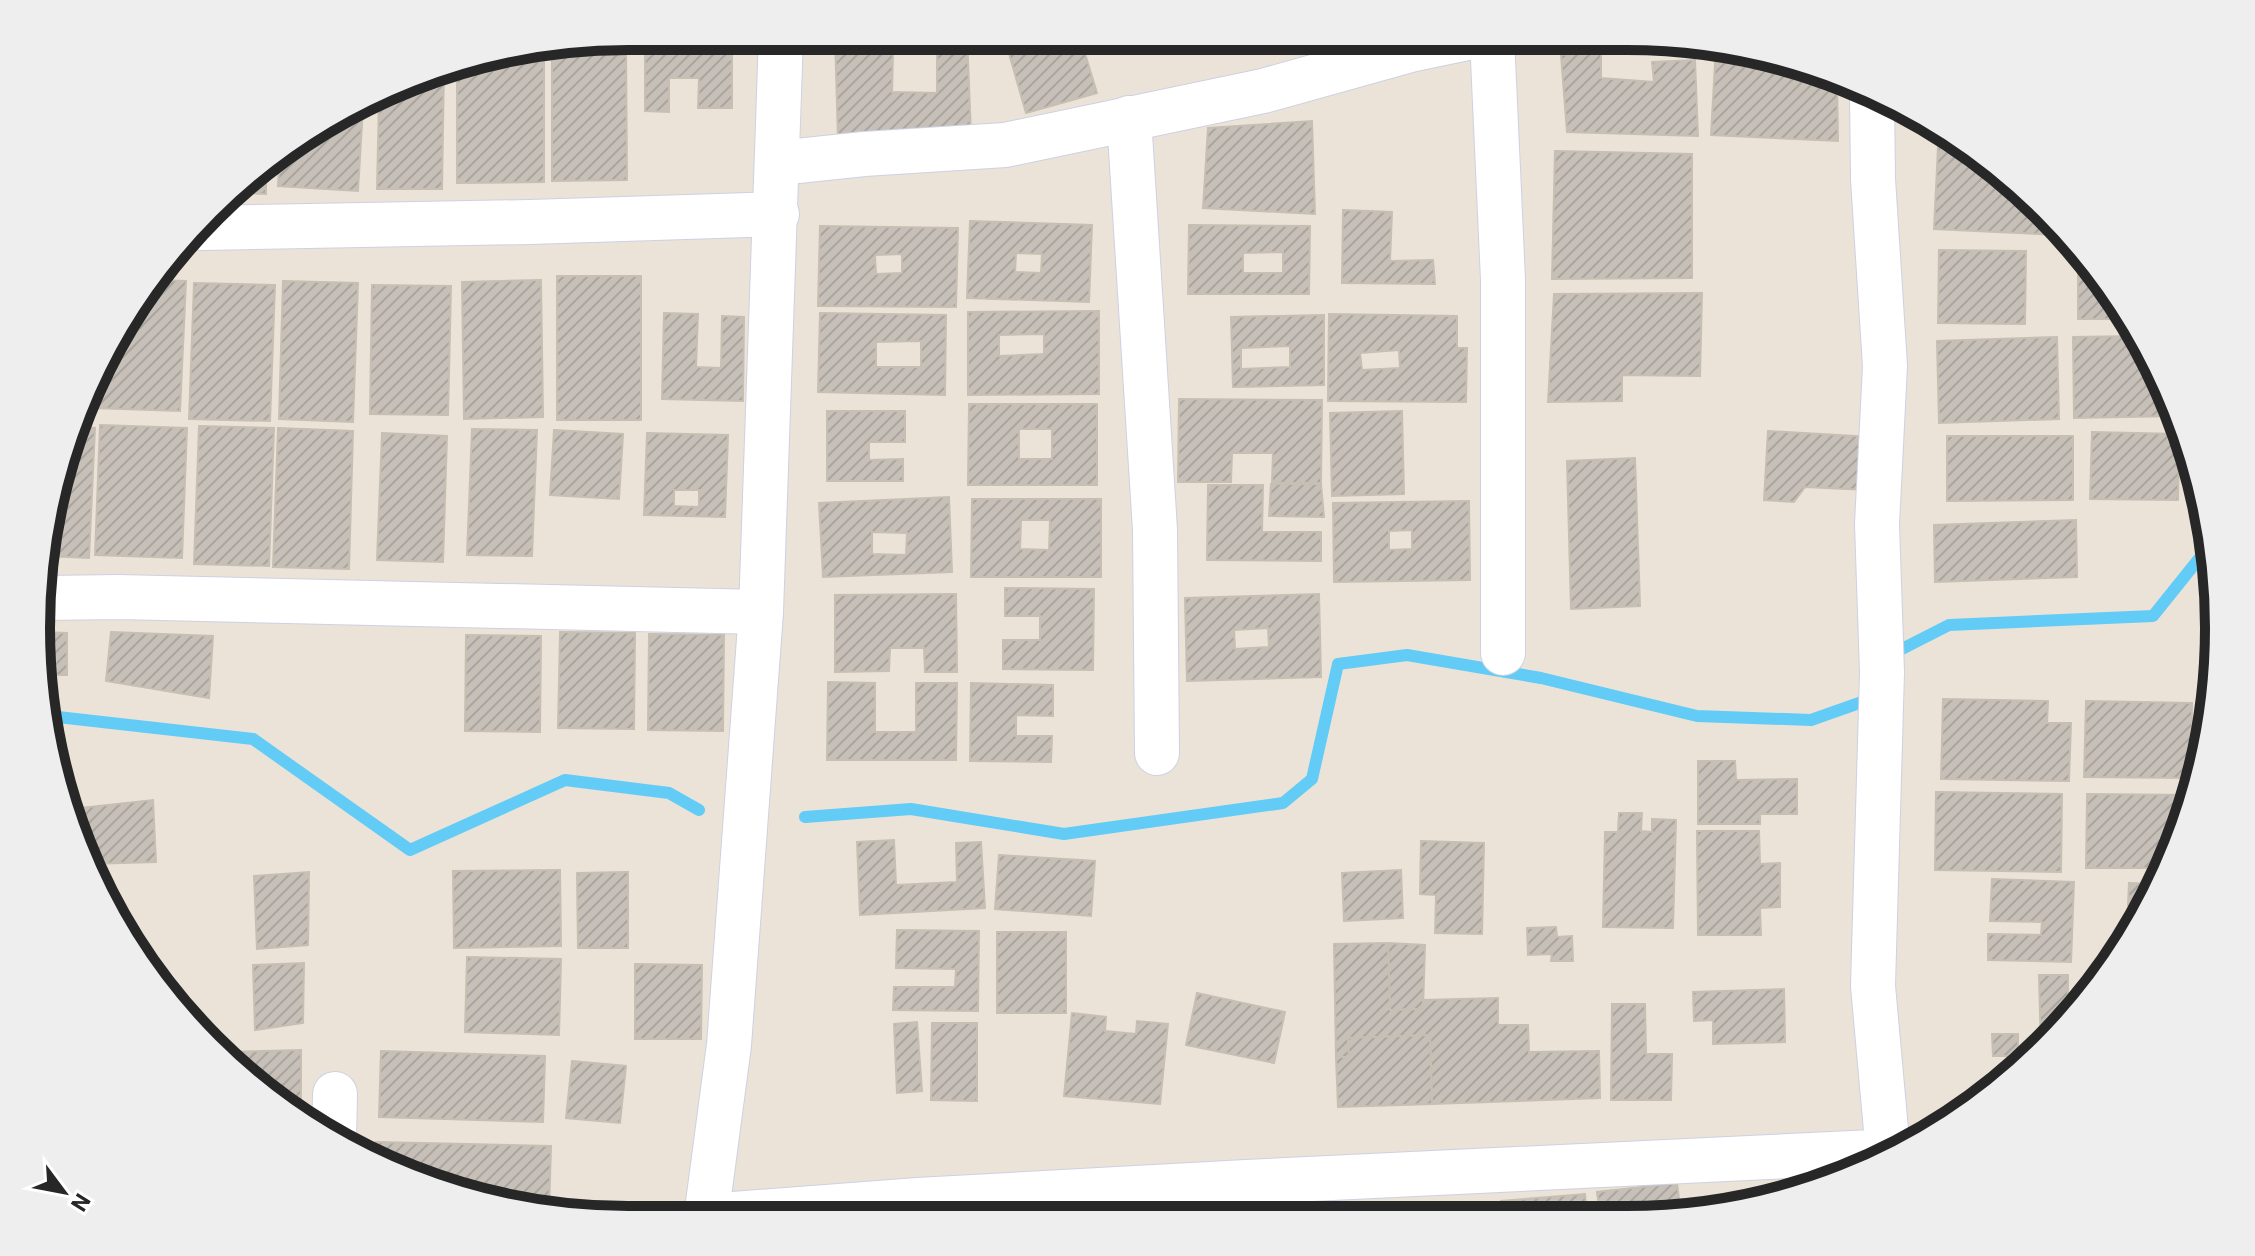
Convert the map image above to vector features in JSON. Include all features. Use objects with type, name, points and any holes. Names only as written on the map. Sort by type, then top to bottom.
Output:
[{"type":"street","points":[[708,1206],[729,1045],[751,773],[761,612],[781,50]]},
{"type":"street","points":[[778,163],[1005,145],[1263,91],[1410,50]]},
{"type":"street","points":[[1493,50],[1503,280],[1503,653]]},
{"type":"street","points":[[1871,1151],[1882,672],[1877,524],[1885,366],[1873,179],[1872,105]]},
{"type":"street","points":[[1129,118],[1153,471],[1157,753]]},
{"type":"street","points":[[211,228],[777,214]]},
{"type":"street","points":[[51,598],[761,612]]},
{"type":"street","points":[[334,1126],[335,1094]]},
{"type":"street","points":[[844,1206],[1230,1182],[1858,1158]]},
{"type":"building","points":[[626,50],[627,180],[552,181],[552,55]]},
{"type":"building","points":[[645,50],[732,50],[732,108],[698,108],[699,78],[669,78],[669,112],[645,111]]},
{"type":"building","points":[[835,50],[968,50],[971,134],[838,139]],"holes":[[[893,51],[937,52],[937,93],[892,92]]]},
{"type":"building","points":[[1008,50],[1084,50],[1097,93],[1026,113]]},
{"type":"building","points":[[1601,52],[1601,78],[1654,82],[1652,62],[1695,60],[1698,136],[1567,132],[1561,55]]},
{"type":"building","points":[[544,56],[544,182],[457,183],[457,76]]},
{"type":"building","points":[[1715,57],[1777,70],[1837,90],[1838,141],[1711,135]]},
{"type":"building","points":[[444,80],[442,189],[377,189],[379,107]]},
{"type":"building","points":[[363,115],[358,191],[278,186],[279,167]]},
{"type":"building","points":[[1312,121],[1315,214],[1203,208],[1208,128]]},
{"type":"building","points":[[1938,141],[2008,193],[2050,235],[1934,229]]},
{"type":"building","points":[[1555,151],[1692,154],[1692,278],[1552,279]]},
{"type":"building","points":[[266,177],[266,194],[247,193]]},
{"type":"building","points":[[1343,210],[1392,212],[1390,261],[1433,260],[1435,284],[1342,283]]},
{"type":"building","points":[[970,221],[1092,225],[1089,302],[967,298]],"holes":[[[1016,253],[1042,254],[1041,273],[1015,272]]]},
{"type":"building","points":[[1189,225],[1310,226],[1309,294],[1188,294]],"holes":[[[1283,252],[1283,273],[1243,273],[1243,253]]]},
{"type":"building","points":[[820,226],[958,228],[956,307],[818,306]],"holes":[[[902,254],[902,273],[876,274],[875,255]]]},
{"type":"building","points":[[1939,250],[2026,251],[2025,324],[1938,323]]},
{"type":"building","points":[[2078,266],[2116,319],[2078,319]]},
{"type":"building","points":[[557,276],[641,276],[641,420],[557,420]]},
{"type":"building","points":[[166,280],[186,281],[180,411],[94,408],[127,339]]},
{"type":"building","points":[[541,280],[543,417],[464,419],[462,282]]},
{"type":"building","points":[[283,281],[358,283],[353,422],[279,419]]},
{"type":"building","points":[[194,283],[275,285],[270,421],[189,419]]},
{"type":"building","points":[[372,285],[451,286],[448,415],[370,414]]},
{"type":"building","points":[[1702,293],[1700,376],[1622,375],[1622,401],[1548,402],[1554,294]]},
{"type":"building","points":[[1099,311],[1099,394],[968,395],[968,312]],"holes":[[[1044,334],[1044,354],[999,356],[999,335]]]},
{"type":"building","points":[[664,313],[698,314],[696,367],[721,368],[722,316],[744,317],[743,401],[662,399]]},
{"type":"building","points":[[820,313],[946,315],[945,395],[818,392]],"holes":[[[921,341],[921,367],[876,367],[876,342]]]},
{"type":"building","points":[[1329,314],[1457,316],[1457,348],[1467,348],[1466,402],[1328,401]],"holes":[[[1399,350],[1400,368],[1362,370],[1360,353]]]},
{"type":"building","points":[[1324,315],[1324,385],[1233,387],[1231,317]],"holes":[[[1290,346],[1290,367],[1241,369],[1241,348]]]},
{"type":"building","points":[[2126,336],[2164,416],[2074,418],[2073,337]]},
{"type":"building","points":[[2057,337],[2059,419],[1939,423],[1937,341]]},
{"type":"building","points":[[1179,399],[1322,400],[1321,483],[1272,483],[1273,453],[1232,453],[1231,482],[1178,482]]},
{"type":"building","points":[[969,404],[1097,404],[1097,485],[968,485]],"holes":[[[1019,429],[1052,429],[1052,459],[1019,459]]]},
{"type":"building","points":[[827,411],[905,411],[905,442],[869,442],[869,460],[903,459],[903,481],[827,481]]},
{"type":"building","points":[[1402,411],[1404,494],[1332,496],[1330,413]]},
{"type":"building","points":[[100,425],[187,428],[182,558],[95,555]]},
{"type":"building","points":[[199,426],[274,428],[269,566],[194,564]]},
{"type":"building","points":[[86,427],[95,428],[89,558],[55,556],[70,478]]},
{"type":"building","points":[[278,428],[353,431],[349,569],[273,567]]},
{"type":"building","points":[[472,429],[537,430],[532,556],[467,555]]},
{"type":"building","points":[[554,430],[623,434],[619,499],[550,495]]},
{"type":"building","points":[[1768,431],[1871,437],[1867,490],[1805,487],[1794,502],[1764,500]]},
{"type":"building","points":[[2092,432],[2171,434],[2179,457],[2178,500],[2090,499]]},
{"type":"building","points":[[382,433],[447,436],[443,562],[377,560]]},
{"type":"building","points":[[647,433],[728,435],[725,517],[644,515]],"holes":[[[674,490],[699,490],[699,507],[674,506]]]},
{"type":"building","points":[[1947,436],[2073,436],[2073,500],[1947,501]]},
{"type":"building","points":[[1635,458],[1640,606],[1571,609],[1567,461]]},
{"type":"building","points":[[1271,484],[1321,484],[1324,517],[1269,516]]},
{"type":"building","points":[[1208,485],[1263,485],[1262,532],[1321,532],[1321,561],[1207,560]]},
{"type":"building","points":[[949,497],[952,572],[823,577],[819,503]],"holes":[[[872,532],[907,533],[906,555],[872,554]]]},
{"type":"building","points":[[972,499],[1101,499],[1101,577],[971,577]],"holes":[[[1021,520],[1050,520],[1049,550],[1020,549]]]},
{"type":"building","points":[[1469,501],[1470,580],[1334,582],[1333,503]],"holes":[[[1412,530],[1412,549],[1389,550],[1389,531]]]},
{"type":"building","points":[[2076,520],[2077,577],[1935,582],[1934,525]]},
{"type":"building","points":[[1005,588],[1094,589],[1093,670],[1003,669],[1003,640],[1040,640],[1040,616],[1005,616]]},
{"type":"building","points":[[956,594],[957,672],[925,672],[924,648],[890,648],[889,671],[835,672],[835,595]]},
{"type":"building","points":[[1319,594],[1321,677],[1187,681],[1185,598]],"holes":[[[1268,628],[1269,647],[1235,649],[1234,630]]]},
{"type":"building","points":[[50,632],[67,633],[67,675],[52,675]]},
{"type":"building","points":[[111,632],[213,636],[209,698],[106,681]]},
{"type":"building","points":[[560,632],[635,633],[634,729],[558,728]]},
{"type":"building","points":[[649,634],[724,635],[723,731],[648,730]]},
{"type":"building","points":[[466,635],[541,636],[540,732],[465,731]]},
{"type":"building","points":[[828,682],[875,683],[875,732],[916,732],[916,683],[957,683],[956,760],[827,760]]},
{"type":"building","points":[[971,683],[1053,685],[1053,716],[1016,715],[1016,736],[1052,736],[1051,762],[970,761]]},
{"type":"building","points":[[1943,699],[2048,701],[2047,723],[2071,723],[2069,781],[1941,779]]},
{"type":"building","points":[[2086,701],[2192,703],[2191,752],[2185,778],[2084,777]]},
{"type":"building","points":[[1698,761],[1735,761],[1736,780],[1797,779],[1797,814],[1760,814],[1760,824],[1698,824]]},
{"type":"building","points":[[1936,792],[2062,794],[2061,872],[1935,870]]},
{"type":"building","points":[[2087,794],[2180,795],[2152,868],[2086,868]]},
{"type":"building","points":[[153,800],[156,862],[101,864],[79,808]]},
{"type":"building","points":[[1619,813],[1642,813],[1641,831],[1652,832],[1652,819],[1676,820],[1673,928],[1603,927],[1605,832],[1618,832]]},
{"type":"building","points":[[1697,831],[1759,831],[1760,864],[1780,863],[1780,907],[1760,908],[1761,935],[1698,935]]},
{"type":"building","points":[[894,840],[896,885],[957,882],[956,843],[981,842],[985,908],[860,915],[857,842]]},
{"type":"building","points":[[1421,841],[1484,843],[1482,934],[1435,933],[1436,895],[1420,894]]},
{"type":"building","points":[[999,855],[1095,861],[1091,916],[995,909]]},
{"type":"building","points":[[560,870],[561,946],[454,948],[453,871]]},
{"type":"building","points":[[1401,870],[1403,918],[1344,921],[1342,873]]},
{"type":"building","points":[[309,872],[308,945],[257,949],[254,876]]},
{"type":"building","points":[[628,872],[628,948],[578,948],[577,873]]},
{"type":"building","points":[[1992,879],[2074,882],[2071,962],[1988,960],[1988,934],[2041,935],[2042,922],[1990,921]]},
{"type":"building","points":[[2129,883],[2145,884],[2134,905],[2128,905]]},
{"type":"building","points":[[1556,927],[1557,937],[1572,936],[1573,961],[1551,961],[1552,954],[1528,955],[1527,928]]},
{"type":"building","points":[[897,930],[979,931],[978,1011],[893,1010],[894,987],[955,987],[956,969],[896,968]]},
{"type":"building","points":[[997,932],[1066,932],[1066,1013],[997,1013]]},
{"type":"building","points":[[1388,943],[1425,945],[1423,1009],[1390,1010]]},
{"type":"building","points":[[1388,943],[1390,1010],[1423,1009],[1423,1000],[1498,998],[1498,1025],[1528,1025],[1529,1052],[1599,1051],[1600,1098],[1432,1104],[1430,1035],[1348,1038],[1349,1057],[1336,1057],[1334,944]]},
{"type":"building","points":[[467,957],[561,959],[559,1035],[465,1032]]},
{"type":"building","points":[[304,963],[303,1023],[255,1030],[253,965]]},
{"type":"building","points":[[635,964],[702,965],[701,1039],[635,1039]]},
{"type":"building","points":[[2039,975],[2068,975],[2068,1002],[2041,1032]]},
{"type":"building","points":[[1784,989],[1785,1042],[1713,1044],[1713,1020],[1694,1021],[1693,992]]},
{"type":"building","points":[[1197,993],[1285,1012],[1274,1063],[1186,1045]]},
{"type":"building","points":[[1612,1004],[1645,1004],[1646,1054],[1672,1054],[1671,1100],[1611,1100]]},
{"type":"building","points":[[1072,1013],[1106,1017],[1105,1031],[1136,1034],[1137,1021],[1168,1024],[1160,1104],[1064,1096]]},
{"type":"building","points":[[917,1022],[922,1091],[897,1093],[894,1024]]},
{"type":"building","points":[[932,1023],[977,1023],[977,1101],[931,1100]]},
{"type":"building","points":[[1992,1034],[2018,1034],[2016,1056],[1993,1056]]},
{"type":"building","points":[[1430,1035],[1432,1104],[1338,1107],[1336,1057],[1349,1057],[1348,1038]]},
{"type":"building","points":[[301,1050],[301,1105],[276,1087],[235,1052]]},
{"type":"building","points":[[381,1051],[545,1056],[543,1122],[379,1117]]},
{"type":"building","points":[[572,1061],[626,1066],[620,1123],[566,1118]]},
{"type":"building","points":[[376,1142],[551,1146],[549,1200],[478,1186],[407,1162],[376,1148]]},
{"type":"building","points":[[1677,1183],[1680,1203],[1599,1206],[1597,1192]]},
{"type":"building","points":[[1585,1194],[1586,1206],[1501,1206],[1501,1201]]},
{"type":"waterway","points":[[1893,657],[1896,652],[1949,625],[2153,616],[2200,557]]},
{"type":"waterway","points":[[805,817],[911,809],[1064,834],[1283,803],[1312,779],[1338,664],[1407,655],[1541,678],[1697,716],[1811,720],[1862,702],[1869,692]]},
{"type":"waterway","points":[[57,717],[253,739],[410,850],[565,780],[669,793],[699,810]]}]
